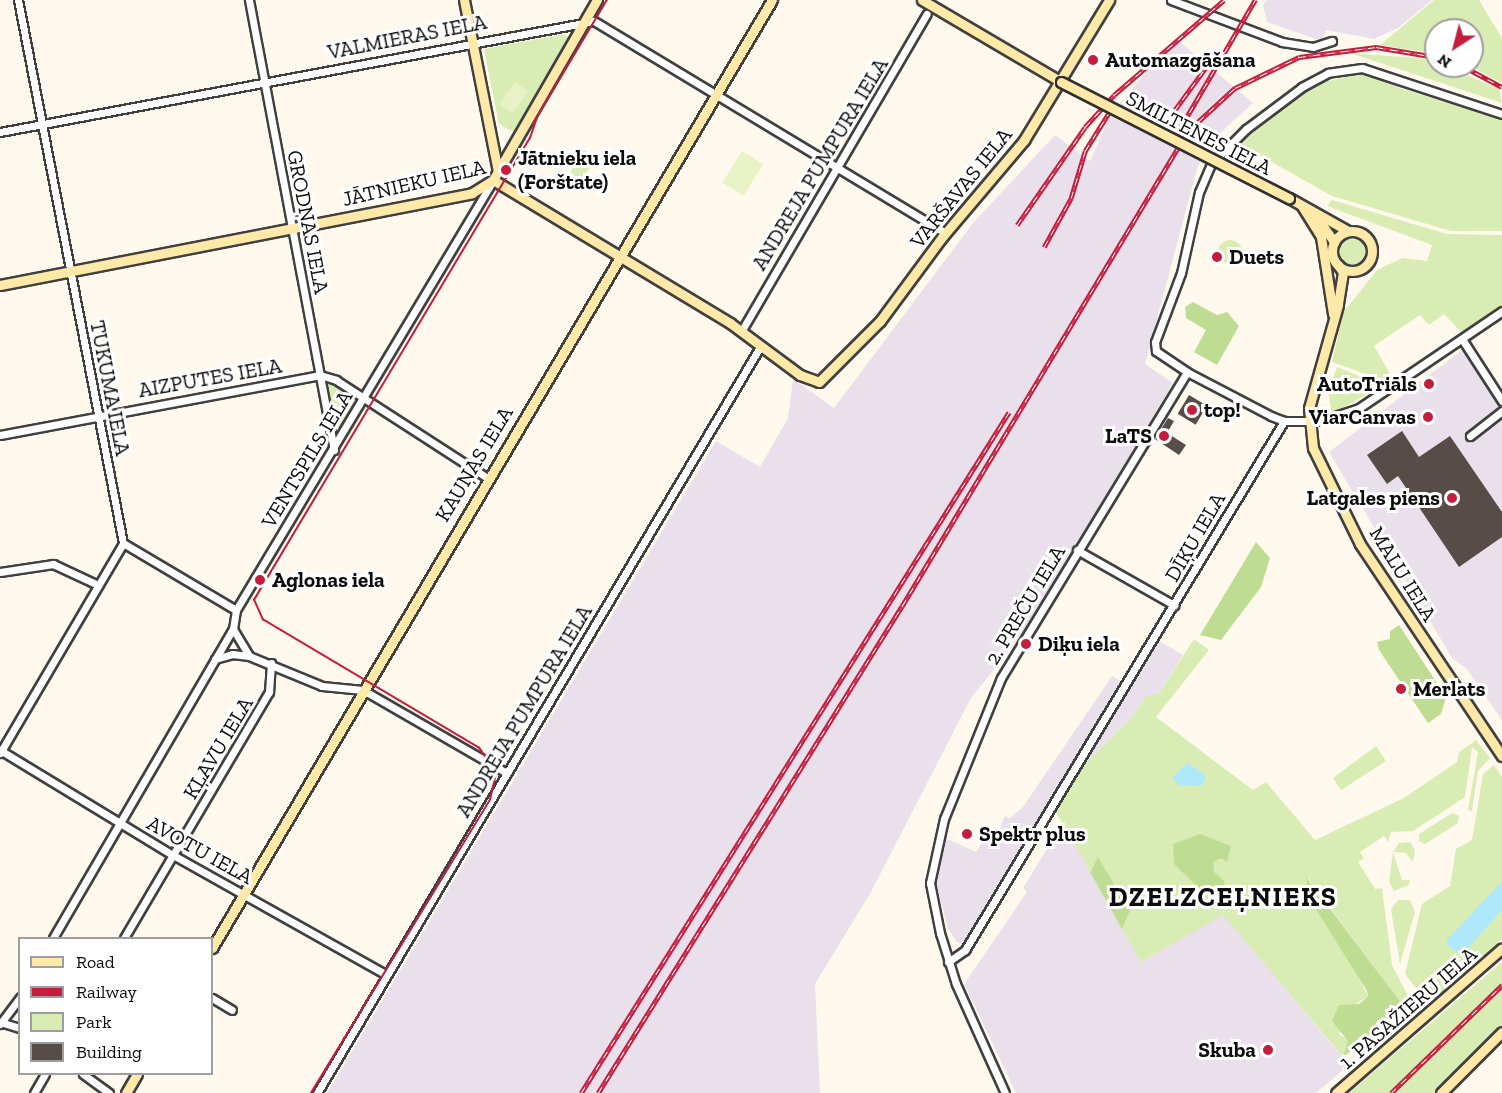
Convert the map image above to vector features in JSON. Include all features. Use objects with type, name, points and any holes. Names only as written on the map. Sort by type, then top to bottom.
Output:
[{"type":"street","name":"TUKUMA IELA","points":[[18,0],[123,543]]},
{"type":"street","name":"GRODŅAS IELA","points":[[249,0],[334,450]]},
{"type":"street","points":[[464,0],[498,171]]},
{"type":"street","name":"VENTSPILS IELA","points":[[54,937],[233,629],[236,610],[363,401],[597,0]]},
{"type":"street","name":"KAUŅAS IELA","points":[[213,946],[486,477],[772,0]]},
{"type":"street","name":"SMILTENES IELA","points":[[922,0],[1061,82],[1289,198],[1348,231],[1364,235],[1372,248],[1369,263],[1356,271],[1338,305]]},
{"type":"street","name":"VARŠAVAS IELA","points":[[819,382],[880,321],[946,233],[1024,140],[1109,0]]},
{"type":"street","points":[[1171,0],[1282,42],[1313,47],[1332,41]]},
{"type":"street","name":"ANDREJA PUMPURA IELA","points":[[742,330],[927,14]]},
{"type":"street","name":"VALMIERAS IELA","points":[[0,132],[585,21]]},
{"type":"street","points":[[585,21],[602,26],[946,233]]},
{"type":"street","points":[[1502,114],[1378,70],[1346,69],[1302,87],[1246,129],[1211,164],[1200,192],[1181,273],[1155,342],[1156,351],[1186,372],[1284,421],[1309,421],[1346,415],[1502,311]]},
{"type":"street","name":"JĀTNIEKU IELA","points":[[0,285],[472,193],[493,180],[742,330],[759,347],[800,375],[819,382]]},
{"type":"street","name":"SMILTENES IELA","points":[[1289,198],[1329,228],[1334,242],[1333,257],[1343,272],[1338,305],[1309,421]]},
{"type":"street","name":"SMILTENES IELA","points":[[1302,206],[1321,237],[1334,318]]},
{"type":"street","points":[[1334,242],[1348,231]]},
{"type":"street","points":[[1338,265],[1356,271]]},
{"type":"street","points":[[1462,339],[1502,401]]},
{"type":"street","name":"ANDREJA PUMPURA IELA","points":[[317,1093],[759,347]]},
{"type":"street","name":"2. PREČU IELA","points":[[1005,1093],[948,962],[930,883],[944,819],[987,706],[1077,550],[1186,372]]},
{"type":"street","points":[[320,375],[336,380],[363,401],[486,477]]},
{"type":"street","name":"AIZPUTES IELA","points":[[0,435],[320,375]]},
{"type":"street","points":[[1470,436],[1502,411]]},
{"type":"street","name":"DĪĶU IELA","points":[[1077,550],[1174,605],[1284,421]]},
{"type":"street","name":"MALU IELA","points":[[1309,421],[1313,448],[1360,544],[1502,756]]},
{"type":"street","points":[[0,752],[123,543],[236,610]]},
{"type":"street","points":[[0,572],[53,564],[98,585]]},
{"type":"street","points":[[948,962],[965,950],[1174,605]]},
{"type":"street","points":[[233,629],[249,656]]},
{"type":"street","points":[[215,659],[232,654],[249,656],[271,663],[322,686],[363,690],[507,772]]},
{"type":"street","name":"KĻAVU IELA","points":[[125,937],[269,693],[271,663]]},
{"type":"street","name":"AVOTU IELA","points":[[0,752],[173,855],[387,975]]},
{"type":"street","name":"1. PASAŽIERU IELA","points":[[1336,1093],[1502,948]]},
{"type":"street","points":[[213,999],[232,1010]]},
{"type":"street","points":[[18,1000],[0,1023],[18,1028]]},
{"type":"street","points":[[1441,1093],[1502,1032]]},
{"type":"street","points":[[34,1093],[44,1075]]},
{"type":"street","points":[[85,1075],[110,1093]]},
{"type":"street","points":[[126,1093],[136,1075]]},
{"type":"shaded area","points":[[1267,0],[1432,0],[1398,28],[1374,39],[1326,30],[1321,41],[1267,22],[1263,5]]},
{"type":"shaded area","points":[[1175,38],[1253,103],[1209,143],[1197,169],[1145,364],[1173,383],[1024,632],[971,698],[871,892],[815,984],[820,1093],[327,1093],[716,441],[760,467],[788,418],[793,379],[834,408],[973,223],[1055,135],[1090,161],[1111,114]]},
{"type":"shaded area","points":[[1462,350],[1502,398],[1502,720],[1466,668],[1452,658],[1329,452]]},
{"type":"shaded area","points":[[1156,639],[1183,655],[1159,693],[1145,697],[1133,716],[1071,778],[969,948],[957,942],[948,928],[936,883],[945,838],[976,852],[982,843],[995,840],[1005,816],[1010,818],[1023,807],[1112,676],[1128,685]]},
{"type":"shaded area","points":[[1063,823],[1141,962],[1223,914],[1349,1065],[1316,1093],[1016,1093],[964,984],[1027,892],[1023,888]]},
{"type":"green space","points":[[1434,0],[1479,0],[1502,38],[1502,83],[1484,73],[1484,18],[1424,18],[1424,52],[1380,45]]},
{"type":"green space","points":[[565,34],[570,41],[515,133],[499,124],[484,49]]},
{"type":"green space","points":[[1350,53],[1424,59],[1424,77]]},
{"type":"green space","points":[[1357,74],[1395,81],[1399,88],[1502,119],[1502,231],[1451,231],[1332,196],[1238,143],[1316,84]]},
{"type":"green space","points":[[1426,78],[1473,78],[1499,89],[1502,103]]},
{"type":"green space","points":[[515,82],[528,91],[513,113],[500,104]]},
{"type":"green space","points":[[583,150],[598,158],[581,179],[570,173]]},
{"type":"green space","points":[[742,151],[763,164],[744,196],[722,182]]},
{"type":"green space","points":[[1332,200],[1447,234],[1502,235],[1502,307],[1463,334],[1444,314],[1429,325],[1420,315],[1374,346],[1389,372],[1388,382],[1332,362],[1343,313],[1377,270],[1402,258],[1427,261],[1432,245],[1327,206]]},
{"type":"green space","points":[[1352,234],[1364,239],[1369,251],[1364,263],[1352,268],[1340,263],[1335,251],[1340,239]]},
{"type":"green space","points":[[1230,240],[1235,241],[1241,247],[1241,257],[1235,263],[1230,264],[1225,263],[1219,257],[1218,252],[1219,247],[1225,241]]},
{"type":"green space","points":[[1193,302],[1217,315],[1227,312],[1239,326],[1217,365],[1194,352],[1206,330],[1186,318],[1185,307]]},
{"type":"green space","points":[[1337,367],[1381,386],[1332,414],[1328,391]]},
{"type":"green space","points":[[331,382],[356,404],[340,428],[333,424],[325,386]]},
{"type":"green space","points":[[1256,542],[1270,558],[1261,587],[1221,640],[1200,635]]},
{"type":"green space","points":[[1399,625],[1446,697],[1441,714],[1428,723],[1379,650],[1377,642],[1390,639],[1390,631]]},
{"type":"green space","points":[[1194,639],[1209,650],[1156,717],[1253,790],[1266,782],[1315,840],[1404,798],[1457,762],[1459,752],[1476,740],[1490,758],[1478,771],[1472,811],[1468,810],[1478,752],[1472,747],[1465,797],[1413,831],[1391,832],[1388,842],[1384,836],[1360,852],[1364,858],[1358,862],[1375,889],[1382,888],[1392,965],[1411,1002],[1409,1021],[1403,1016],[1403,1005],[1307,877],[1368,996],[1354,1005],[1339,1034],[1349,1041],[1343,1057],[1223,915],[1141,962],[1122,929],[1130,911],[1098,858],[1090,871],[1053,807],[1071,778],[1133,716],[1145,697],[1159,693]]},
{"type":"green space","points":[[1376,746],[1386,761],[1341,790],[1333,778]]},
{"type":"green space","points":[[1494,765],[1502,777],[1502,939],[1436,998],[1424,999],[1405,974],[1422,904],[1450,886],[1456,849],[1472,840],[1483,774]]},
{"type":"green space","points":[[1452,813],[1459,816],[1458,823],[1425,844],[1419,841],[1419,834]]},
{"type":"green space","points":[[1200,834],[1231,846],[1227,862],[1221,858],[1213,862],[1214,872],[1225,882],[1220,893],[1203,892],[1174,864],[1173,844]]},
{"type":"green space","points":[[1410,842],[1415,850],[1413,862],[1406,853],[1393,852],[1399,843]]},
{"type":"green space","points":[[1393,852],[1402,880],[1410,880],[1409,885],[1394,891],[1389,882]]},
{"type":"green space","points":[[1098,857],[1130,911],[1122,929],[1090,872]]},
{"type":"green space","points":[[1306,877],[1403,1005],[1402,1023],[1360,1059],[1352,1050],[1343,1057],[1348,1041],[1332,1021],[1339,1005],[1359,1004],[1368,996],[1367,991],[1309,898]]},
{"type":"green space","points":[[1398,900],[1410,900],[1415,912],[1400,964],[1391,909]]},
{"type":"green space","points":[[1502,962],[1502,1027],[1434,1093],[1349,1093]]},
{"type":"water","points":[[1187,763],[1203,773],[1206,779],[1201,786],[1179,785],[1172,778]]},
{"type":"water","points":[[1502,881],[1502,910],[1462,955],[1449,947],[1446,941]]},
{"type":"building","name":"top!","points":[[1189,395],[1207,406],[1196,425],[1178,414]]},
{"type":"building","name":"LaTS","points":[[1168,418],[1174,421],[1167,433],[1186,445],[1179,455],[1155,439]]},
{"type":"building","name":"Latgales piens","points":[[1402,431],[1419,457],[1450,436],[1502,512],[1502,537],[1459,567],[1398,476],[1387,484],[1367,455]]},
{"type":"tram line","points":[[533,124],[607,0]]},
{"type":"tram line","points":[[311,1093],[490,800],[496,773],[479,748],[263,620],[254,600],[530,138],[537,118]]},
{"type":"railway","points":[[1017,225],[1085,127],[1114,95],[1224,0]]},
{"type":"railway","points":[[1175,137],[1255,0]]},
{"type":"railway","points":[[598,1093],[902,606],[1188,131],[1235,88],[1299,57],[1376,47],[1424,55]]},
{"type":"railway","points":[[1166,122],[1212,59]]},
{"type":"railway","points":[[1484,77],[1502,87]]},
{"type":"railway","points":[[1044,247],[1071,198],[1085,151],[1115,103]]},
{"type":"railway","points":[[581,1093],[1009,412]]},
{"type":"railway","points":[[1391,1093],[1502,985]]},
{"type":"place","name":"Automazgāšana","points":[[1093,60]]},
{"type":"place","name":"Jātnieku iela (Forštate)","points":[[506,170]]},
{"type":"place","name":"Duets","points":[[1217,257]]},
{"type":"place","name":"AutoTriāls","points":[[1429,384]]},
{"type":"place","name":"top!","points":[[1192,410]]},
{"type":"place","name":"ViarCanvas","points":[[1428,417]]},
{"type":"place","name":"LaTS","points":[[1164,436]]},
{"type":"place","name":"Latgales piens","points":[[1452,498]]},
{"type":"place","name":"Aglonas iela","points":[[260,580]]},
{"type":"place","name":"Diķu iela","points":[[1026,644]]},
{"type":"place","name":"Merlats","points":[[1401,689]]},
{"type":"place","name":"Spektr plus","points":[[967,834]]},
{"type":"place","name":"Skuba","points":[[1268,1050]]},
{"type":"district","name":"DZELZCEĻNIEKS","points":[[1223,898]]}]
